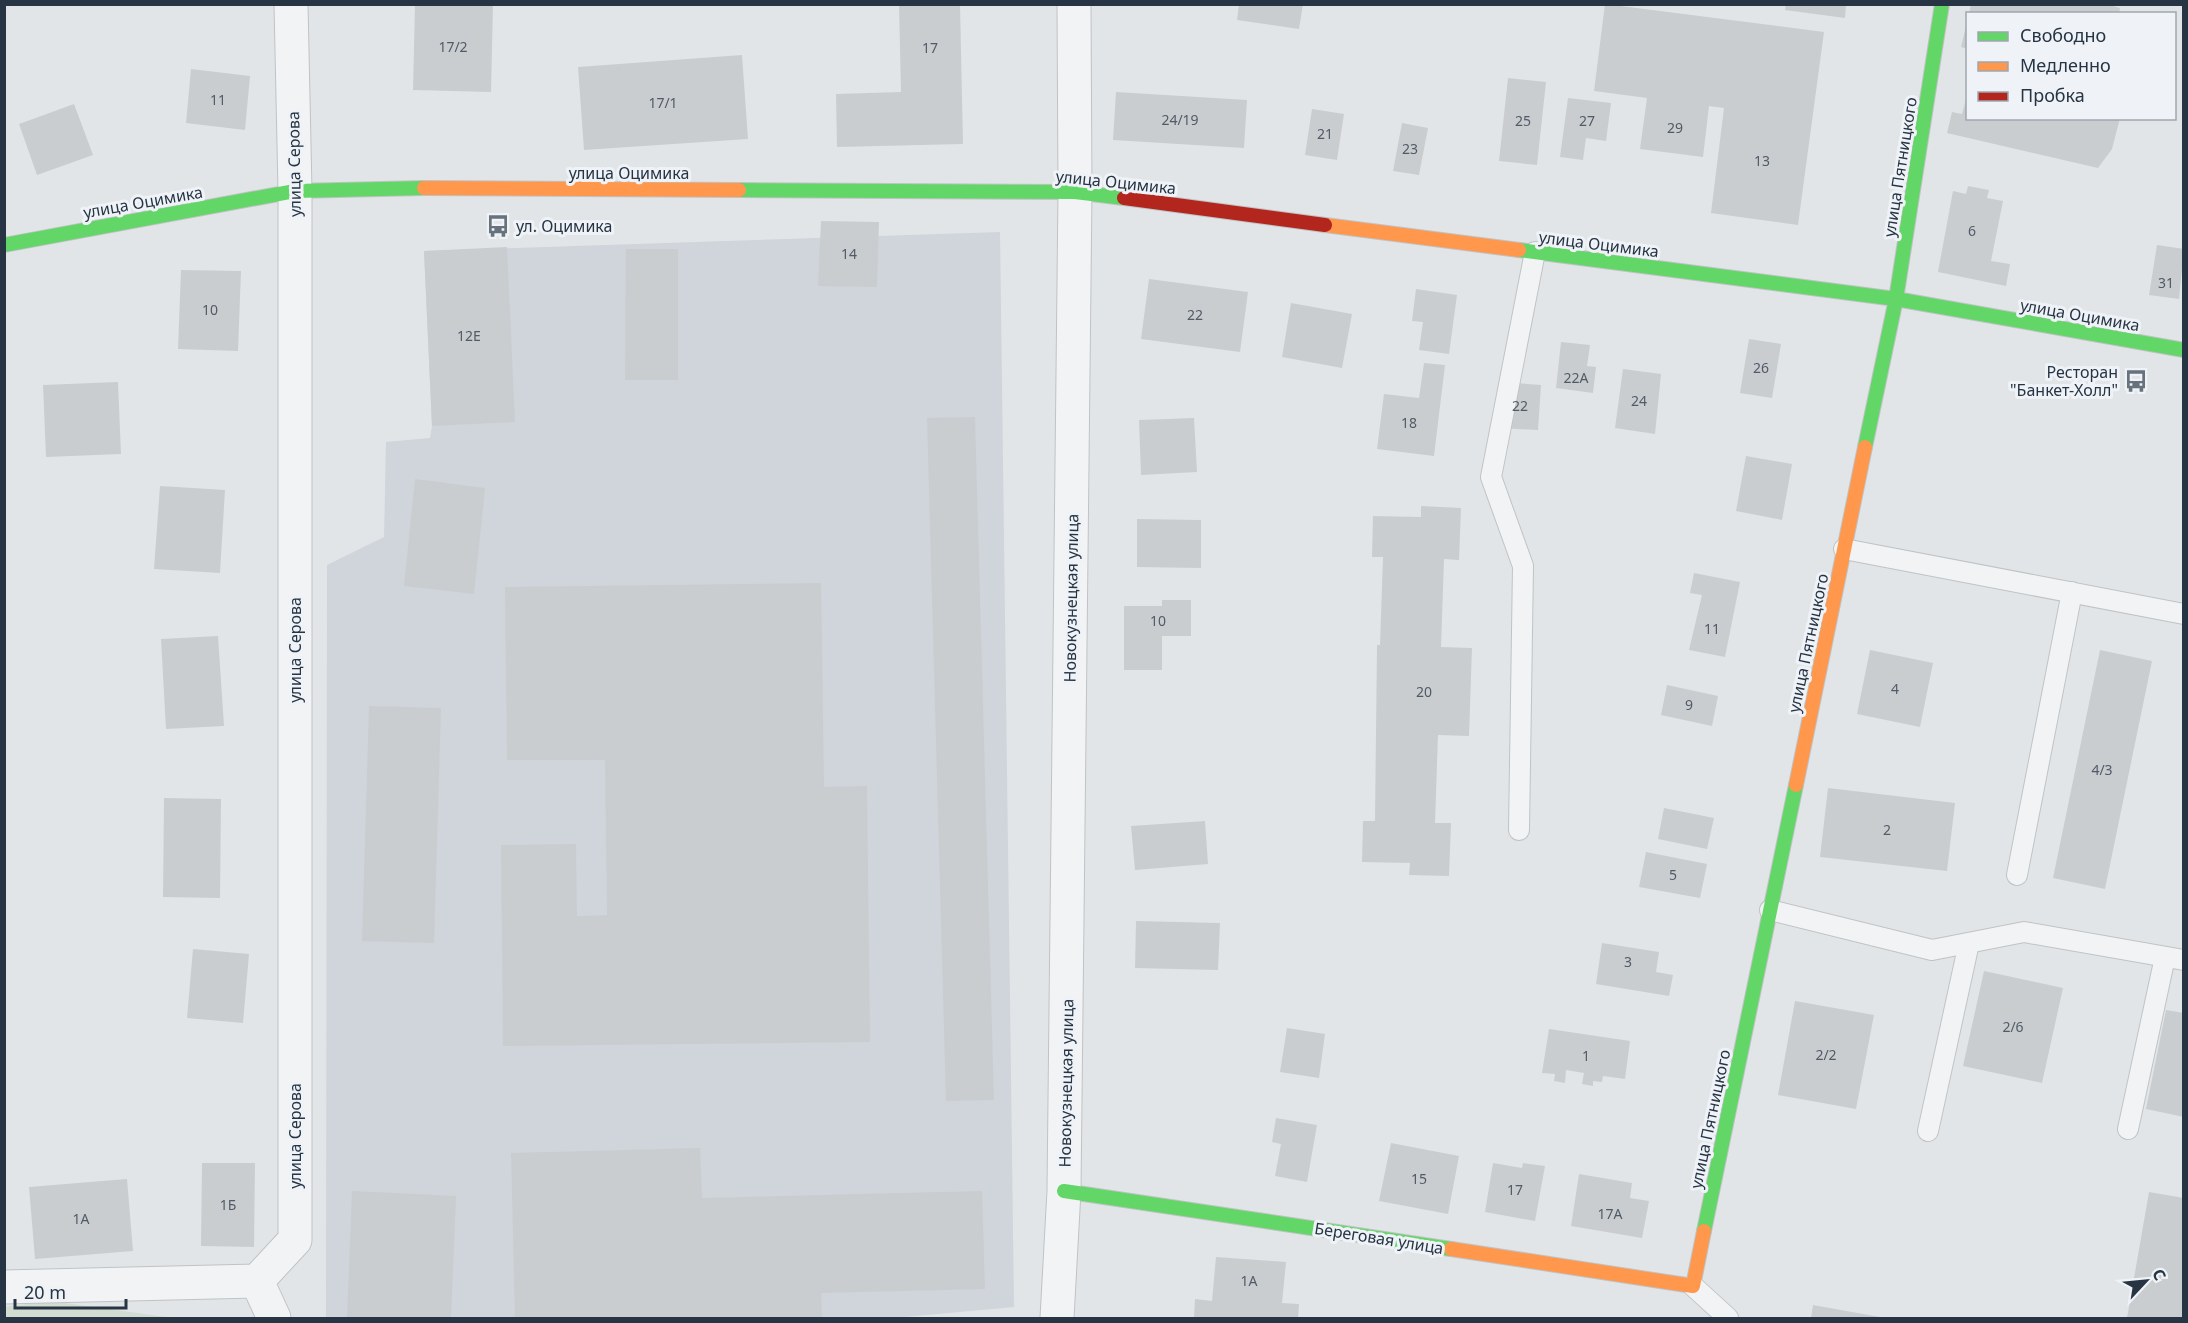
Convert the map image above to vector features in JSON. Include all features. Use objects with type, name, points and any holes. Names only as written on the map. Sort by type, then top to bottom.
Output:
[{"type":"street","name":"улица Серова","points":[[257,1281],[295,1240],[295,191],[291,4]]},
{"type":"street","name":"Новокузнецкая улица","points":[[1057,1318],[1064,1191],[1075,192],[1074,4]]},
{"type":"street","name":"улица Пятницкого","points":[[1693,1286],[1896,299],[1942,4]]},
{"type":"street","name":"улица Оцимика","points":[[4,245],[295,191],[405,188],[1075,192],[1896,299],[2184,350]]},
{"type":"street","name":"Береговая улица","points":[[1064,1191],[1693,1286]]},
{"type":"street","points":[[4,1287],[257,1281],[274,1318]]},
{"type":"lane","points":[[1520,830],[1523,566],[1491,477],[1535,252]]},
{"type":"lane","points":[[1844,549],[2184,614]]},
{"type":"lane","points":[[2018,875],[2072,592]]},
{"type":"lane","points":[[1770,910],[1932,950],[2024,932],[2174,959],[2128,1129]]},
{"type":"lane","points":[[1928,1131],[1969,943]]},
{"type":"lane","points":[[1693,1286],[1728,1318]]},
{"type":"shaded area","points":[[1000,232],[1014,1307],[894,1318],[326,1318],[327,565],[384,537],[386,442],[430,438],[432,426],[424,251]]},
{"type":"shaded area","points":[[50,1301],[174,1318],[5,1318],[4,1307]]},
{"type":"building","points":[[415,4],[493,4],[491,92],[413,90]]},
{"type":"building","points":[[899,4],[960,4],[963,144],[837,147],[836,94],[901,92]]},
{"type":"building","points":[[1239,4],[1303,4],[1299,29],[1237,20]]},
{"type":"building","points":[[1605,4],[1824,32],[1798,225],[1711,213],[1724,108],[1709,106],[1703,157],[1640,149],[1647,98],[1594,91]]},
{"type":"building","points":[[1786,4],[1846,4],[1845,18],[1785,10]]},
{"type":"building","points":[[1971,4],[2106,4],[2120,8],[2119,12],[1969,12]]},
{"type":"building","points":[[1966,26],[1966,48],[1961,47]]},
{"type":"building","points":[[742,55],[748,139],[584,150],[578,67]]},
{"type":"building","points":[[191,69],[250,76],[245,130],[186,123]]},
{"type":"building","points":[[1508,78],[1546,82],[1537,165],[1499,161]]},
{"type":"building","points":[[1116,92],[1247,100],[1244,148],[1113,140]]},
{"type":"building","points":[[1568,98],[1611,103],[1606,141],[1586,138],[1583,160],[1560,157]]},
{"type":"building","points":[[1966,100],[1966,120],[2119,120],[2112,149],[2098,168],[1947,133],[1952,112],[1962,114]]},
{"type":"building","points":[[74,104],[93,155],[37,175],[19,124]]},
{"type":"building","points":[[1312,109],[1344,114],[1337,160],[1305,155]]},
{"type":"building","points":[[1402,123],[1428,128],[1419,175],[1393,171]]},
{"type":"building","points":[[1968,186],[1989,190],[1987,198],[2003,201],[1991,261],[2010,264],[2006,286],[1938,272],[1953,191],[1966,194]]},
{"type":"building","points":[[821,221],[879,222],[877,287],[818,286]]},
{"type":"building","points":[[2157,245],[2184,249],[2179,299],[2149,295]]},
{"type":"building","points":[[507,247],[515,422],[432,426],[424,251]]},
{"type":"building","points":[[626,249],[678,249],[678,380],[625,380]]},
{"type":"building","points":[[181,270],[241,271],[238,351],[178,349]]},
{"type":"building","points":[[1149,279],[1248,292],[1240,352],[1141,339]]},
{"type":"building","points":[[1416,289],[1457,295],[1449,354],[1419,350],[1423,322],[1412,321]]},
{"type":"building","points":[[1291,303],[1352,314],[1342,368],[1282,357]]},
{"type":"building","points":[[1749,339],[1781,344],[1772,398],[1740,393]]},
{"type":"building","points":[[1561,342],[1590,345],[1587,366],[1596,367],[1593,393],[1556,388]]},
{"type":"building","points":[[1424,363],[1445,365],[1434,456],[1377,449],[1384,394],[1419,398]]},
{"type":"building","points":[[1623,369],[1661,374],[1655,434],[1615,428]]},
{"type":"building","points":[[118,382],[121,454],[46,457],[43,385]]},
{"type":"building","points":[[1502,382],[1541,385],[1538,430],[1499,428]]},
{"type":"building","points":[[975,417],[994,1100],[946,1101],[927,418]]},
{"type":"building","points":[[1194,418],[1197,472],[1141,475],[1139,420]]},
{"type":"building","points":[[1746,456],[1792,464],[1782,520],[1736,511]]},
{"type":"building","points":[[415,479],[485,488],[474,594],[404,586]]},
{"type":"building","points":[[160,486],[225,490],[220,573],[154,569]]},
{"type":"building","points":[[1421,506],[1461,508],[1459,560],[1444,559],[1441,647],[1472,648],[1469,736],[1438,735],[1435,823],[1451,823],[1449,876],[1409,875],[1410,863],[1362,862],[1363,821],[1375,821],[1377,645],[1380,645],[1383,557],[1372,557],[1373,516],[1421,517]]},
{"type":"building","points":[[1137,519],[1201,520],[1201,568],[1137,567]]},
{"type":"building","points":[[1694,573],[1740,582],[1725,657],[1689,650],[1702,595],[1690,593]]},
{"type":"building","points":[[821,583],[824,787],[867,786],[870,1042],[503,1046],[501,845],[576,844],[577,916],[607,915],[605,760],[507,760],[505,587]]},
{"type":"building","points":[[1162,600],[1191,600],[1191,636],[1162,636],[1162,670],[1124,670],[1124,606],[1162,606]]},
{"type":"building","points":[[218,636],[224,726],[166,729],[161,639]]},
{"type":"building","points":[[1870,650],[1933,663],[1920,727],[1857,714]]},
{"type":"building","points":[[2100,650],[2152,661],[2105,889],[2053,878]]},
{"type":"building","points":[[1667,685],[1718,696],[1712,726],[1661,715]]},
{"type":"building","points":[[369,706],[441,708],[434,943],[362,941]]},
{"type":"building","points":[[1828,788],[1955,803],[1947,871],[1820,857]]},
{"type":"building","points":[[164,798],[221,799],[220,898],[163,897]]},
{"type":"building","points":[[1664,808],[1714,818],[1707,849],[1658,839]]},
{"type":"building","points":[[1205,821],[1208,864],[1135,870],[1131,826]]},
{"type":"building","points":[[1646,852],[1707,864],[1700,898],[1639,887]]},
{"type":"building","points":[[1136,921],[1220,923],[1218,970],[1135,968]]},
{"type":"building","points":[[1602,943],[1659,952],[1656,972],[1673,975],[1669,996],[1596,984]]},
{"type":"building","points":[[193,949],[249,954],[243,1023],[187,1018]]},
{"type":"building","points":[[1984,971],[2063,988],[2042,1083],[1963,1066]]},
{"type":"building","points":[[1795,1001],[1874,1015],[1856,1109],[1778,1095]]},
{"type":"building","points":[[2166,1010],[2184,1013],[2184,1117],[2146,1109]]},
{"type":"building","points":[[1287,1028],[1325,1034],[1319,1078],[1280,1072]]},
{"type":"building","points":[[1549,1029],[1630,1041],[1625,1079],[1603,1076],[1602,1082],[1593,1081],[1593,1086],[1582,1084],[1584,1073],[1566,1070],[1565,1083],[1554,1081],[1555,1074],[1542,1073]]},
{"type":"building","points":[[1276,1118],[1317,1125],[1307,1182],[1275,1176],[1281,1144],[1272,1142]]},
{"type":"building","points":[[1391,1143],[1459,1156],[1448,1214],[1379,1201]]},
{"type":"building","points":[[700,1148],[702,1198],[982,1191],[985,1289],[821,1293],[822,1318],[515,1318],[511,1153]]},
{"type":"building","points":[[202,1163],[255,1163],[254,1247],[201,1246]]},
{"type":"building","points":[[1493,1163],[1522,1168],[1523,1163],[1545,1166],[1535,1221],[1485,1212]]},
{"type":"building","points":[[1579,1174],[1632,1183],[1630,1198],[1649,1201],[1642,1238],[1571,1226]]},
{"type":"building","points":[[127,1179],[133,1251],[35,1259],[29,1187]]},
{"type":"building","points":[[352,1191],[456,1196],[451,1318],[347,1318]]},
{"type":"building","points":[[2149,1192],[2184,1198],[2184,1318],[2127,1318]]},
{"type":"building","points":[[1216,1257],[1286,1262],[1282,1303],[1299,1304],[1298,1318],[1194,1318],[1195,1299],[1212,1301]]},
{"type":"building","points":[[1813,1305],[1880,1317],[1880,1318],[1811,1318]]},
{"type":"traffic: fast","points":[[1865,447],[1896,299],[1942,4]]},
{"type":"traffic: fast","points":[[4,245],[295,191],[424,188]]},
{"type":"traffic: fast","points":[[739,190],[1075,192],[1124,198]]},
{"type":"traffic: fast","points":[[1519,250],[1896,299],[2184,350]]},
{"type":"traffic: fast","points":[[1704,1231],[1796,785]]},
{"type":"traffic: fast","points":[[1064,1191],[1451,1249]]},
{"type":"traffic: slow","points":[[424,188],[739,190]]},
{"type":"traffic: slow","points":[[1325,225],[1519,250]]},
{"type":"traffic: slow","points":[[1796,785],[1865,447]]},
{"type":"traffic: slow","points":[[1451,1249],[1693,1286],[1704,1231]]},
{"type":"traffic: jam","points":[[1124,198],[1325,225]]},
{"type":"place","name":"ул. Оцимика","points":[[498,226]]},
{"type":"place","name":"Ресторан \"Банкет-Холл\"","points":[[2136,381]]}]
